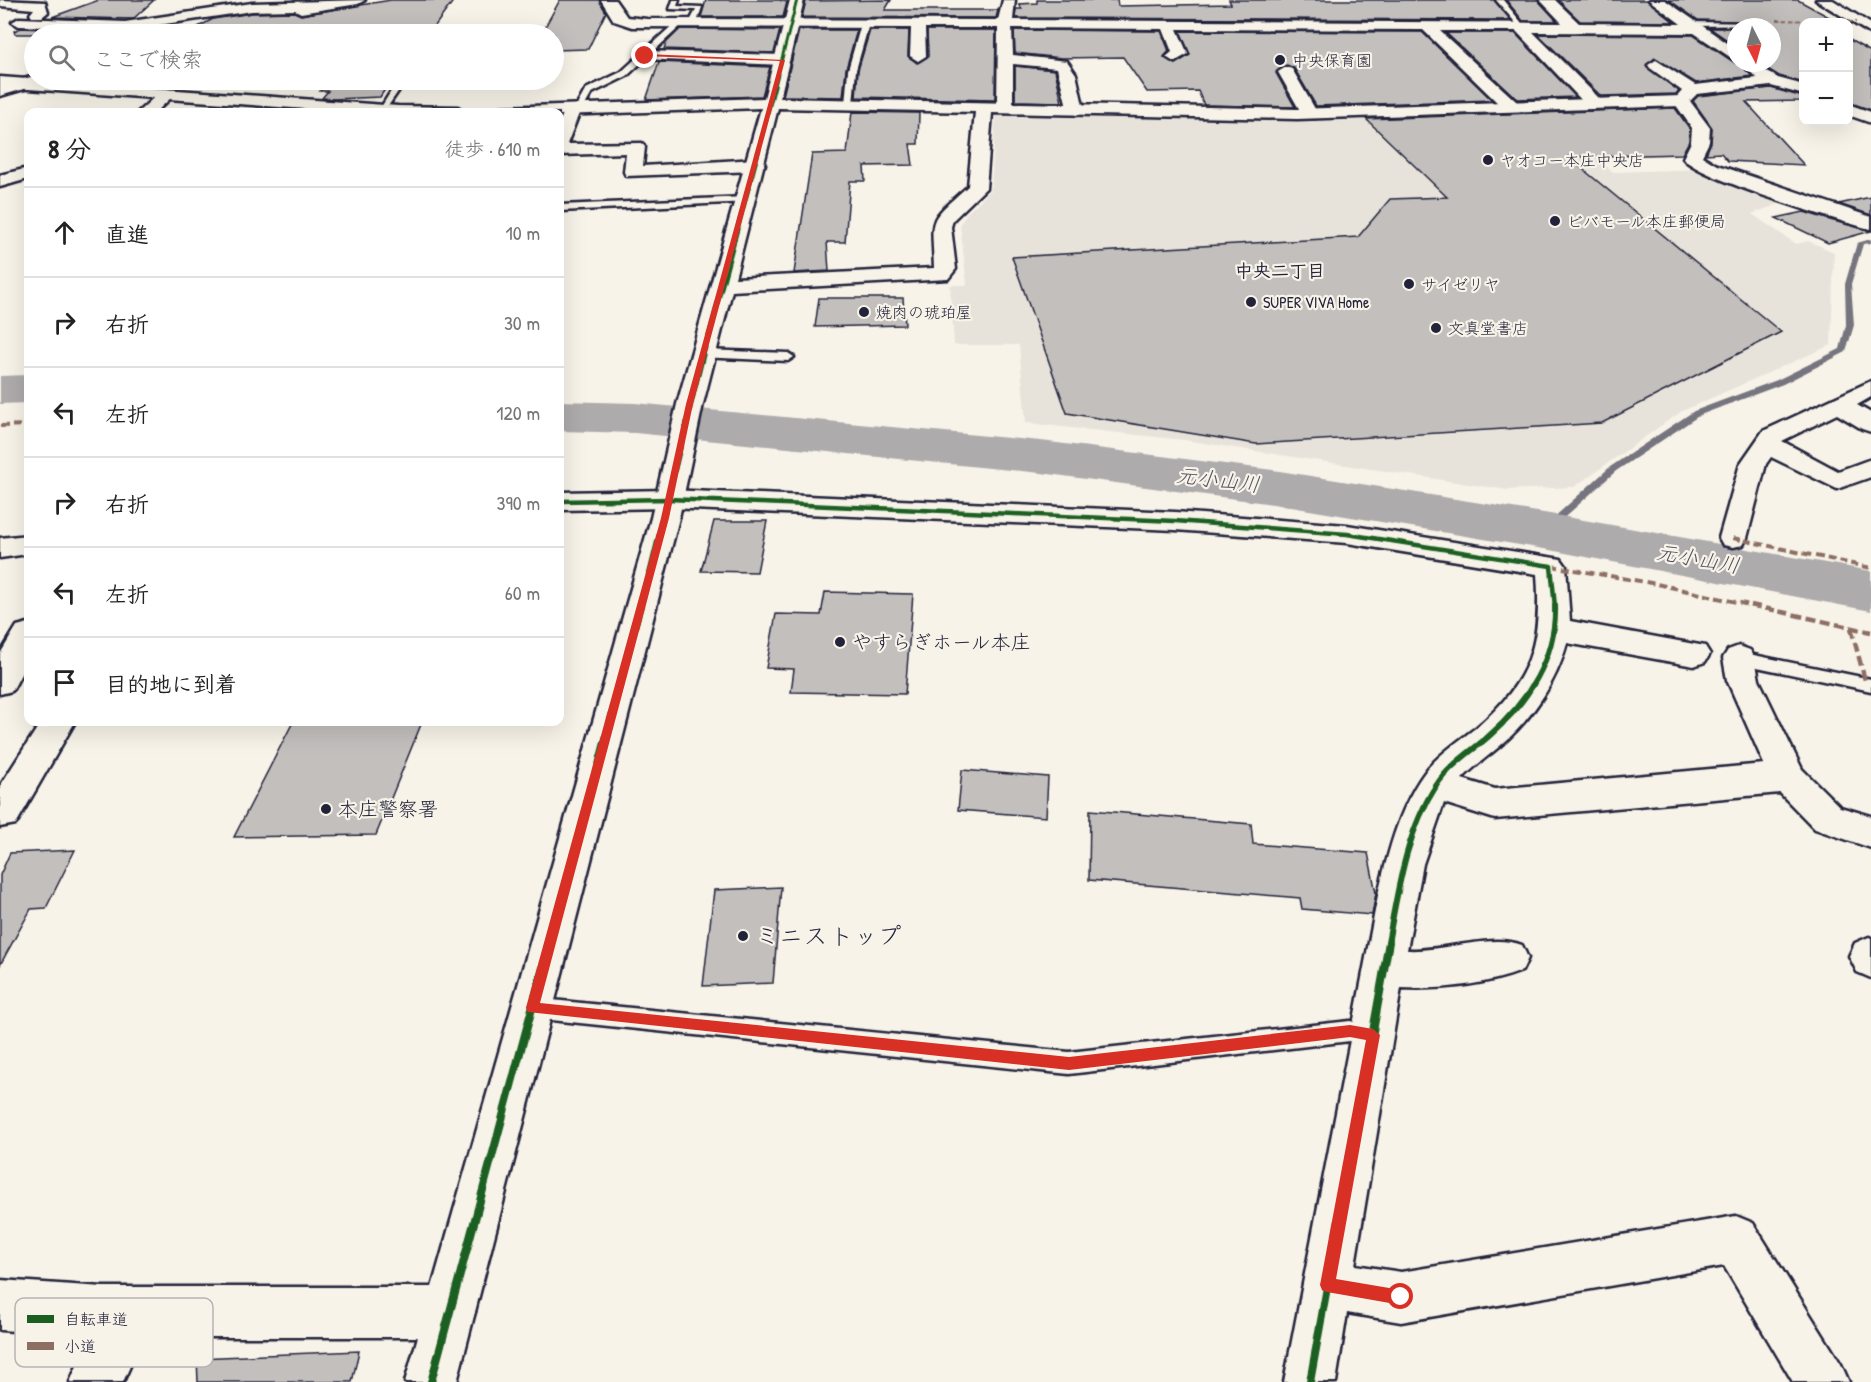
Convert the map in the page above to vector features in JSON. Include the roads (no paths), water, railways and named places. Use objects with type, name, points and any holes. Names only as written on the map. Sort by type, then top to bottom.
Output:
[{"type":"street","points":[[233,24],[358,0]]},
{"type":"street","points":[[608,0],[616,18],[623,22],[1696,27]]},
{"type":"street","points":[[431,1382],[669,499],[678,450],[756,165],[797,0]]},
{"type":"street","points":[[723,285],[940,273],[945,269],[941,227],[944,218],[977,188],[1005,59],[1005,23],[1009,0]]},
{"type":"street","points":[[1547,0],[1574,27]]},
{"type":"street","points":[[1656,0],[1727,49]]},
{"type":"street","points":[[1823,0],[1871,30]]},
{"type":"street","points":[[0,2],[41,2],[41,12],[14,24],[24,24]]},
{"type":"street","points":[[138,24],[252,7],[323,5]]},
{"type":"street","points":[[127,24],[148,7]]},
{"type":"street","points":[[1225,8],[1230,24]]},
{"type":"street","points":[[1318,8],[1328,25]]},
{"type":"street","points":[[1429,9],[1443,26]]},
{"type":"street","points":[[918,24],[918,56]]},
{"type":"street","points":[[1168,24],[1180,54],[1174,57]]},
{"type":"street","points":[[1426,26],[1512,106]]},
{"type":"street","points":[[1523,26],[1522,29],[1594,103]]},
{"type":"street","points":[[645,56],[782,60]]},
{"type":"street","points":[[1005,59],[1062,64],[1068,74],[1076,110]]},
{"type":"street","points":[[1656,65],[1686,96],[1701,128],[1700,142],[1692,158],[1708,168],[1871,223]]},
{"type":"street","points":[[1286,72],[1310,114]]},
{"type":"street","points":[[1759,72],[1772,81],[1799,90]]},
{"type":"street","points":[[564,111],[771,103],[1310,114],[1594,103],[1686,96],[1772,81]]},
{"type":"street","points":[[0,82],[24,82]]},
{"type":"street","points":[[0,91],[24,84]]},
{"type":"street","points":[[122,90],[352,108]]},
{"type":"street","points":[[151,108],[167,94]]},
{"type":"street","points":[[564,131],[572,111]]},
{"type":"street","points":[[1853,111],[1871,118]]},
{"type":"street","points":[[564,150],[636,147],[633,172],[756,165]]},
{"type":"street","points":[[0,181],[24,175]]},
{"type":"street","points":[[1733,538],[1753,464],[1772,436],[1871,388]]},
{"type":"street","points":[[1838,404],[1871,424]]},
{"type":"street","points":[[1767,444],[1837,481],[1871,466]]},
{"type":"street","points":[[564,501],[669,499],[1175,521],[1347,534],[1551,566],[1554,629],[1543,666],[1527,697],[1490,735],[1461,758],[1435,786],[1407,852],[1398,890],[1386,968],[1310,1382]]},
{"type":"street","points":[[0,548],[24,545]]},
{"type":"street","points":[[1554,629],[1694,654]]},
{"type":"street","points":[[1739,658],[1743,680],[1789,779],[1828,818],[1871,832]]},
{"type":"street","points":[[3,813],[56,726]]},
{"type":"street","points":[[1435,786],[1495,804],[1766,778],[1789,779]]},
{"type":"street","points":[[1386,968],[1427,970],[1508,958]]},
{"type":"street","points":[[1327,1285],[1401,1297],[1736,1240],[1823,1382]]},
{"type":"street","points":[[0,1305],[15,1306]]},
{"type":"street","points":[[213,1312],[450,1312]]},
{"type":"street","points":[[96,1382],[103,1367]]},
{"type":"lane","points":[[572,111],[580,107],[589,91],[624,75],[687,23],[700,8],[672,8],[676,0]]},
{"type":"lane","points":[[1499,0],[1523,26]]},
{"type":"lane","points":[[849,104],[852,70],[865,24]]},
{"type":"lane","points":[[1696,27],[1727,26]]},
{"type":"lane","points":[[393,108],[399,90]]},
{"type":"lane","points":[[564,208],[746,200]]},
{"type":"lane","points":[[703,354],[788,357]]},
{"type":"lane","points":[[1739,658],[1871,685]]},
{"type":"lane","points":[[532,1008],[1069,1063],[1350,1031],[1373,1035]]},
{"type":"waterway","points":[[1544,531],[1613,469],[1697,413],[1780,382],[1843,350],[1850,325],[1848,284],[1860,243],[1871,241]]},
{"type":"waterway","name":"元小山川","points":[[0,390],[24,389]]},
{"type":"waterway","name":"元小山川","points":[[564,416],[635,418],[1041,457],[1273,487],[1544,531],[1871,591]]},
{"type":"place","name":"中央保育園","points":[[1280,60]]},
{"type":"place","name":"ヤオコー本庄中央店","points":[[1488,160]]},
{"type":"place","name":"ビバモール本庄郵便局","points":[[1555,221]]},
{"type":"place","name":"サイゼリヤ","points":[[1409,284]]},
{"type":"place","name":"SUPER VIVA Home","points":[[1251,302]]},
{"type":"place","name":"焼肉の琥珀屋","points":[[864,312]]},
{"type":"place","name":"文真堂書店","points":[[1436,328]]},
{"type":"place","name":"やすらぎホール本庄","points":[[840,642]]},
{"type":"place","name":"本庄警察署","points":[[326,809]]},
{"type":"place","name":"ミニストップ","points":[[743,936]]},
{"type":"district","name":"中央二丁目","points":[[1280,271]]}]
